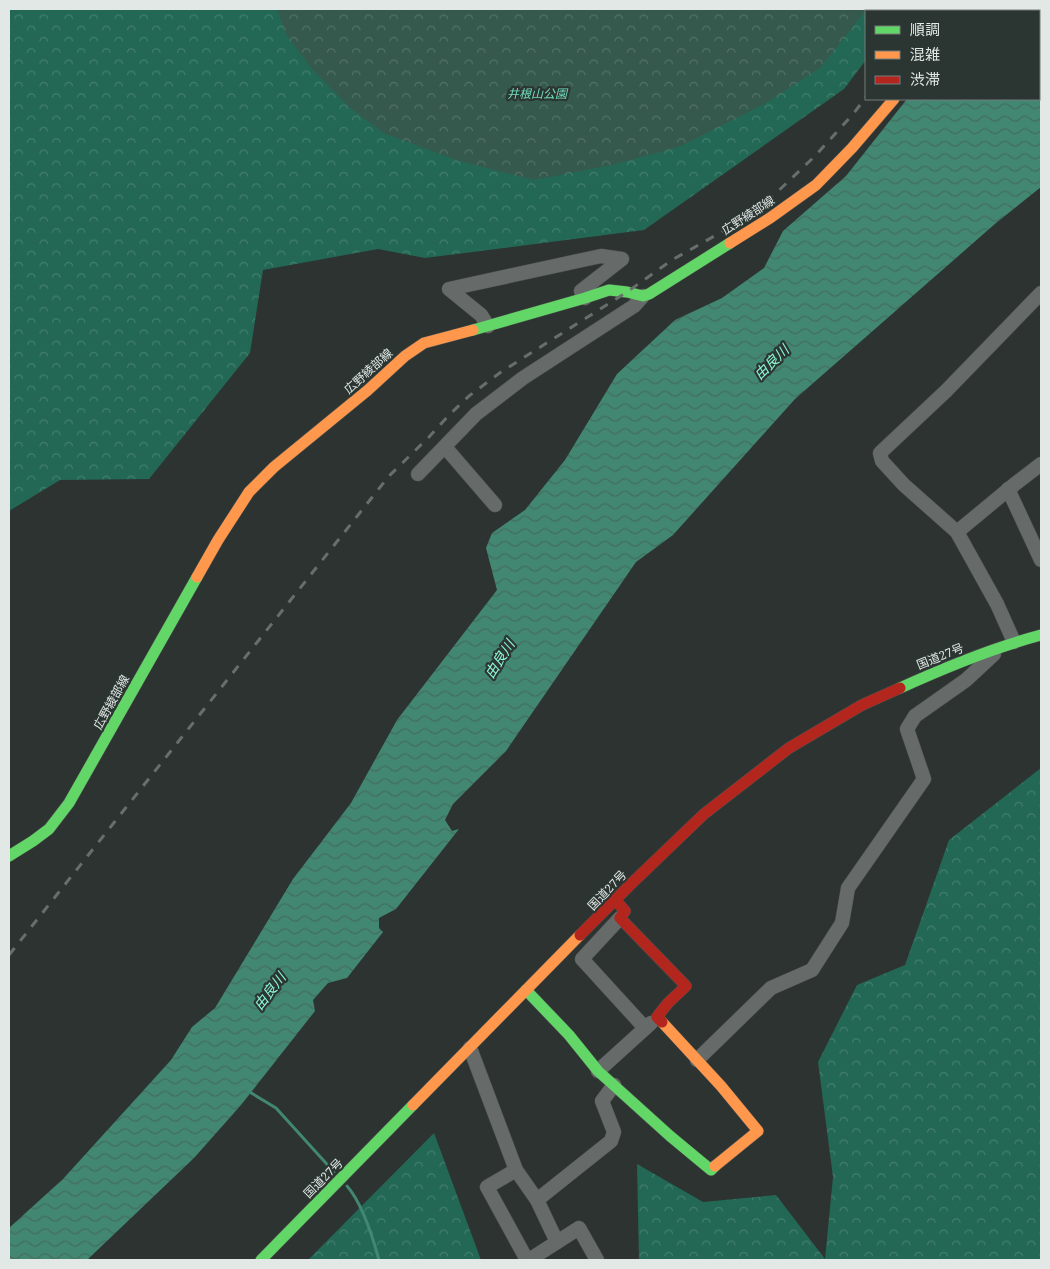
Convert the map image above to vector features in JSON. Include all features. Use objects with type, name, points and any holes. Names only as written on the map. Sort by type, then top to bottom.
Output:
[{"type":"main road","name":"広野綾部線","points":[[9,856],[49,829],[69,803],[218,540],[249,492],[274,467],[368,390],[405,356],[424,343],[609,290],[642,296],[649,294],[770,218],[816,185],[852,148],[893,100]]},
{"type":"main road","name":"国道27号","points":[[261,1260],[632,883],[704,814],[789,748],[862,705],[947,666],[1014,642],[1041,635]]},
{"type":"main road","points":[[526,990],[569,1035],[598,1070],[670,1136],[711,1170],[758,1131],[722,1086],[657,1017],[668,1003],[686,986],[620,918],[625,911],[616,901]]},
{"type":"street","points":[[488,326],[481,315],[449,289],[601,256],[622,259],[581,291],[585,298]]},
{"type":"street","points":[[1014,642],[997,604],[957,532],[904,485],[882,461],[880,453],[946,391],[1041,293]]},
{"type":"street","points":[[418,474],[476,414],[523,378],[634,306],[642,296]]},
{"type":"street","points":[[445,447],[495,505]]},
{"type":"street","points":[[957,532],[1041,464]]},
{"type":"street","points":[[1008,489],[1041,560]]},
{"type":"street","points":[[696,1060],[771,988],[812,970],[842,923],[848,888],[924,779],[907,730],[915,716],[966,680],[994,655],[994,649]]},
{"type":"street","points":[[620,918],[582,959],[644,1028]]},
{"type":"street","points":[[598,1070],[657,1017]]},
{"type":"street","points":[[470,1048],[516,1170],[537,1200],[557,1242]]},
{"type":"street","points":[[537,1200],[611,1141],[614,1132],[602,1101],[614,1085]]},
{"type":"street","points":[[516,1170],[487,1187],[528,1260],[579,1228],[597,1260]]},
{"type":"green space","points":[[9,9],[906,9],[865,10],[865,61],[844,89],[644,230],[425,258],[378,249],[263,270],[250,353],[149,479],[60,480],[9,511]]},
{"type":"green space","name":"井根山公園","points":[[277,9],[867,9],[821,67],[768,102],[679,147],[612,165],[534,180],[459,161],[383,133],[349,107],[312,69],[285,33]]},
{"type":"green space","points":[[1041,768],[1041,1260],[639,1260],[637,1164],[703,1202],[776,1195],[825,1259],[833,1177],[818,1062],[857,985],[905,965],[949,840]]},
{"type":"green space","points":[[434,1133],[481,1260],[308,1260]]},
{"type":"water","name":"由良川","points":[[1041,9],[1041,187],[996,223],[795,399],[673,535],[636,562],[506,751],[453,804],[445,820],[452,831],[459,829],[396,909],[379,918],[379,928],[383,932],[347,978],[328,983],[313,1000],[315,1011],[241,1105],[194,1158],[87,1260],[9,1260],[9,1228],[63,1179],[171,1060],[192,1027],[215,1008],[293,879],[351,803],[397,720],[497,590],[486,548],[492,533],[525,510],[565,460],[617,374],[675,320],[722,298],[764,268],[783,231],[846,176],[906,100],[1040,100],[1040,10],[1002,10]]},
{"type":"waterway","points":[[248,1091],[276,1108],[334,1172]]},
{"type":"waterway","points":[[347,1186],[362,1211],[379,1260]]},
{"type":"railway","points":[[9,955],[389,476],[449,415],[469,396],[501,372],[627,292],[672,260],[741,221],[774,195],[815,156],[865,98]]},
{"type":"traffic: fast","points":[[473,330],[609,290],[643,296],[649,294],[730,243]]},
{"type":"traffic: fast","points":[[9,856],[49,829],[69,803],[197,577]]},
{"type":"traffic: fast","points":[[900,688],[969,658],[1041,635]]},
{"type":"traffic: fast","points":[[526,990],[569,1035],[598,1071],[711,1170],[715,1166]]},
{"type":"traffic: fast","points":[[261,1260],[413,1105]]},
{"type":"traffic: slow","points":[[730,243],[770,218],[816,185],[852,148],[893,100]]},
{"type":"traffic: slow","points":[[197,577],[249,492],[274,467],[368,390],[405,356],[424,343],[473,330]]},
{"type":"traffic: slow","points":[[413,1105],[580,935]]},
{"type":"traffic: slow","points":[[662,1022],[721,1086],[758,1131],[715,1166]]},
{"type":"traffic: jam","points":[[580,935],[704,814],[789,748],[862,705],[900,688]]},
{"type":"traffic: jam","points":[[616,901],[625,911],[620,918],[686,986],[668,1003],[657,1017],[662,1022]]}]
